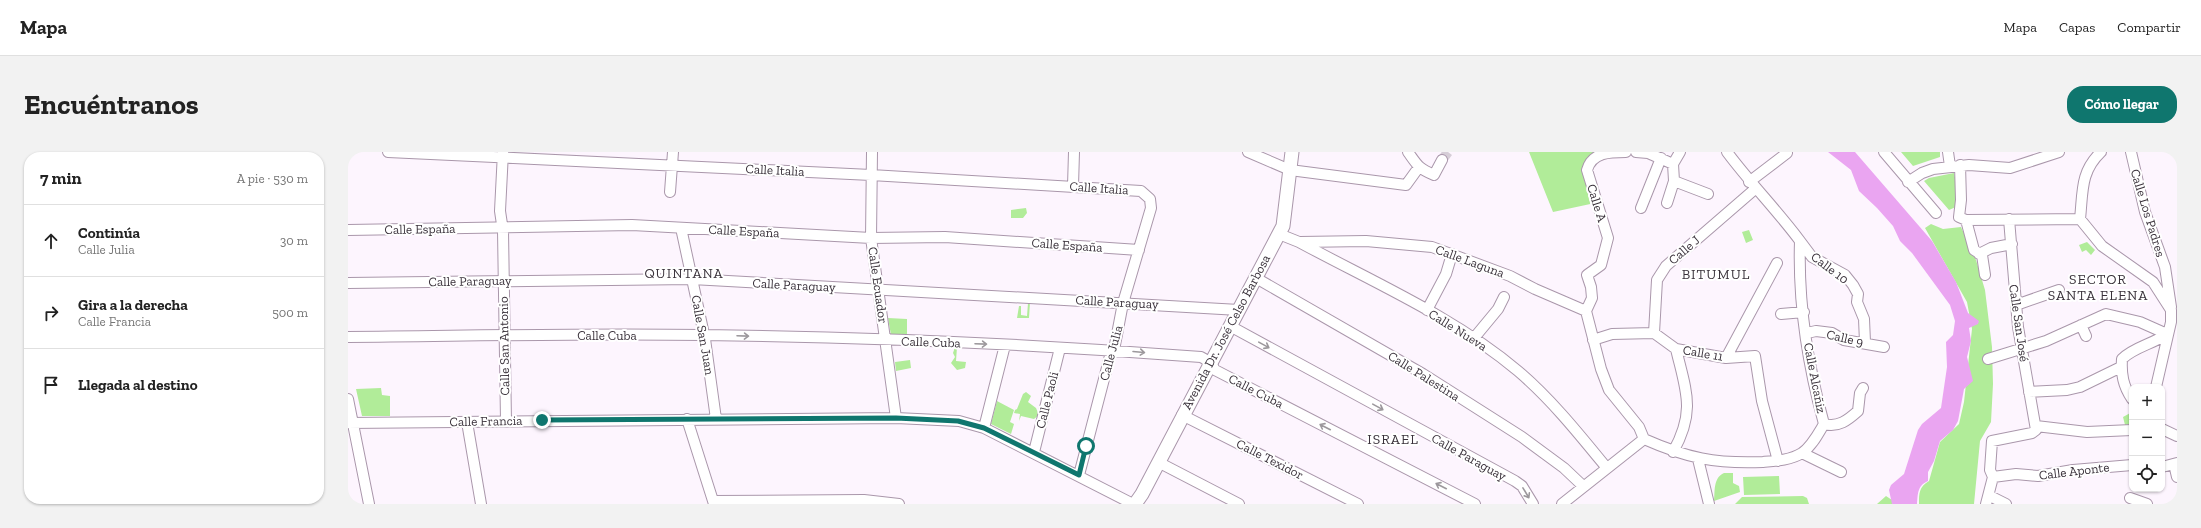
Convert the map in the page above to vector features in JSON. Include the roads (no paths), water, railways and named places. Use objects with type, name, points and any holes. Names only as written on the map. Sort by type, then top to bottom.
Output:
[{"type":"main road","name":"Avenida Dr. José Celso Barbosa","points":[[1134,504],[1158,462],[1182,414],[1279,234],[1286,210],[1292,152]]},
{"type":"street","name":"Calle Italia","points":[[388,152],[569,157],[671,166],[870,175],[1138,190],[1150,199],[1151,208]]},
{"type":"street","points":[[670,192],[673,152]]},
{"type":"street","name":"Calle Ecuador","points":[[872,152],[870,175],[871,238],[896,418]]},
{"type":"street","points":[[1073,186],[1074,152]]},
{"type":"street","points":[[1248,152],[1290,170],[1406,185],[1419,167]]},
{"type":"street","points":[[1408,152],[1424,172],[1434,175],[1442,160]]},
{"type":"street","name":"Calle A","points":[[1586,311],[1592,298],[1592,287],[1587,275],[1601,264],[1608,238],[1587,170],[1588,165],[1602,153],[1626,152]]},
{"type":"street","points":[[1636,152],[1648,153],[1673,164]]},
{"type":"street","points":[[1667,203],[1674,181],[1673,164],[1680,152]]},
{"type":"street","points":[[1727,152],[1752,185],[1769,202],[1800,241]]},
{"type":"street","points":[[1884,152],[1936,213]]},
{"type":"street","points":[[1948,152],[1955,166],[1961,200],[1959,217],[1966,220],[2080,219]]},
{"type":"street","points":[[1908,182],[1922,173],[1955,166],[2010,168],[2032,156],[2059,152]]},
{"type":"street","points":[[2101,152],[2090,162],[2085,176],[2080,219],[2102,246],[2139,271],[2157,288],[2171,310],[2171,322],[2157,384]]},
{"type":"street","name":"Calle Los Padres","points":[[2131,152],[2145,212],[2165,267],[2171,310],[2177,319]]},
{"type":"street","name":"Calle J","points":[[1654,334],[1657,280],[1666,266],[1787,153]]},
{"type":"street","name":"Calle San Antonio","points":[[503,155],[501,227],[503,231],[503,336],[506,421]]},
{"type":"street","points":[[1641,208],[1661,158]]},
{"type":"street","points":[[1674,181],[1708,194]]},
{"type":"street","name":"Calle Julia","points":[[1079,475],[1110,356],[1114,350],[1123,303],[1151,208]]},
{"type":"street","name":"Calle San José","points":[[2009,219],[2012,244],[2012,268],[2021,347],[2036,426]]},
{"type":"street","points":[[1966,220],[1974,250],[1982,256],[1985,275]]},
{"type":"street","name":"Calle España","points":[[348,230],[632,225],[871,238],[945,237],[1139,250]]},
{"type":"street","name":"Calle San Juan","points":[[681,228],[704,335],[716,419]]},
{"type":"street","name":"Calle Nueva","points":[[1279,234],[1299,242],[1427,310],[1474,338],[1502,358],[1537,389],[1565,418],[1606,467]]},
{"type":"street","name":"Calle Laguna","points":[[1299,242],[1366,241],[1432,247],[1510,276],[1535,289],[1586,311]]},
{"type":"street","name":"Calle Alcañiz","points":[[1644,439],[1673,452],[1698,459],[1729,463],[1778,461],[1802,453],[1815,439],[1824,424],[1814,387],[1804,312],[1799,263],[1800,241]]},
{"type":"street","name":"Calle 10","points":[[1800,241],[1812,257],[1845,275],[1853,285],[1858,294],[1857,302],[1864,319],[1866,342]]},
{"type":"street","points":[[1979,254],[1991,248],[2012,244]]},
{"type":"street","points":[[1427,310],[1446,274],[1452,254]]},
{"type":"street","points":[[1726,358],[1777,263]]},
{"type":"street","name":"Calle Palestina","points":[[1256,278],[1423,374],[1522,437],[1564,468],[1583,486]]},
{"type":"street","name":"Calle Paraguay","points":[[348,283],[692,279],[1239,310]]},
{"type":"street","points":[[2157,288],[2168,282]]},
{"type":"street","points":[[2016,305],[2059,290]]},
{"type":"street","points":[[1474,338],[1498,310],[1504,297]]},
{"type":"street","points":[[1562,504],[1606,467],[1644,439],[1639,427],[1609,390],[1601,369],[1586,311]]},
{"type":"street","points":[[1781,314],[1804,312]]},
{"type":"street","points":[[1988,359],[2021,347],[2046,341],[2106,314],[2140,322],[2168,334]]},
{"type":"street","points":[[2081,325],[2086,336]]},
{"type":"street","name":"Calle Paraguay","points":[[1230,326],[1515,481],[1522,486],[1533,504]]},
{"type":"street","name":"Calle 9","points":[[1807,333],[1816,331],[1832,333],[1844,340],[1866,342],[1884,347]]},
{"type":"street","points":[[1593,340],[1612,334],[1654,334]]},
{"type":"street","name":"Calle 11","points":[[1654,334],[1676,348],[1726,358],[1755,356],[1762,401],[1778,461]]},
{"type":"street","points":[[2129,394],[2124,386],[2121,367],[2122,359],[2128,353],[2168,334]]},
{"type":"street","name":"Calle Cuba","points":[[348,337],[704,335],[1005,345],[1114,350],[1201,357],[1210,362],[1216,370],[1476,504]]},
{"type":"street","points":[[984,428],[1005,345]]},
{"type":"street","name":"Calle Paoli","points":[[1034,452],[1060,348]]},
{"type":"street","points":[[1673,452],[1682,437],[1687,418],[1688,400],[1676,348]]},
{"type":"street","points":[[2029,392],[2067,390],[2080,387],[2121,367]]},
{"type":"street","points":[[1824,424],[1835,426],[1848,420],[1858,411],[1862,388]]},
{"type":"street","points":[[348,399],[351,423],[369,504]]},
{"type":"street","name":"Calle Texidor","points":[[1182,414],[1358,504]]},
{"type":"street","name":"Calle Francia","points":[[351,423],[896,418],[958,421],[984,428],[1134,504]]},
{"type":"street","points":[[687,419],[714,502],[861,502],[899,504]]},
{"type":"street","points":[[467,422],[480,504]]},
{"type":"street","points":[[2006,504],[1988,500],[1989,489],[1993,477],[1990,470],[1992,441],[2032,433],[2036,430],[2036,426],[2087,432],[2129,430]]},
{"type":"street","points":[[2165,430],[2177,436]]},
{"type":"street","points":[[1802,453],[1840,472]]},
{"type":"street","points":[[1698,459],[1709,504]]},
{"type":"street","points":[[1158,462],[1239,504]]},
{"type":"street","points":[[2165,466],[2175,464],[2177,477]]},
{"type":"street","name":"Calle Aponte","points":[[1993,477],[2016,474],[2038,476],[2073,470],[2129,465]]},
{"type":"street","points":[[2131,497],[2147,504]]},
{"type":"tunnel","points":[[1442,160],[1448,152]]},
{"type":"district","name":"QUINTANA","points":[[684,273]]},
{"type":"district","name":"BITUMUL","points":[[1716,274]]},
{"type":"district","name":"SECTOR SANTA ELENA","points":[[2098,288]]},
{"type":"district","name":"ISRAEL","points":[[1393,439]]}]
